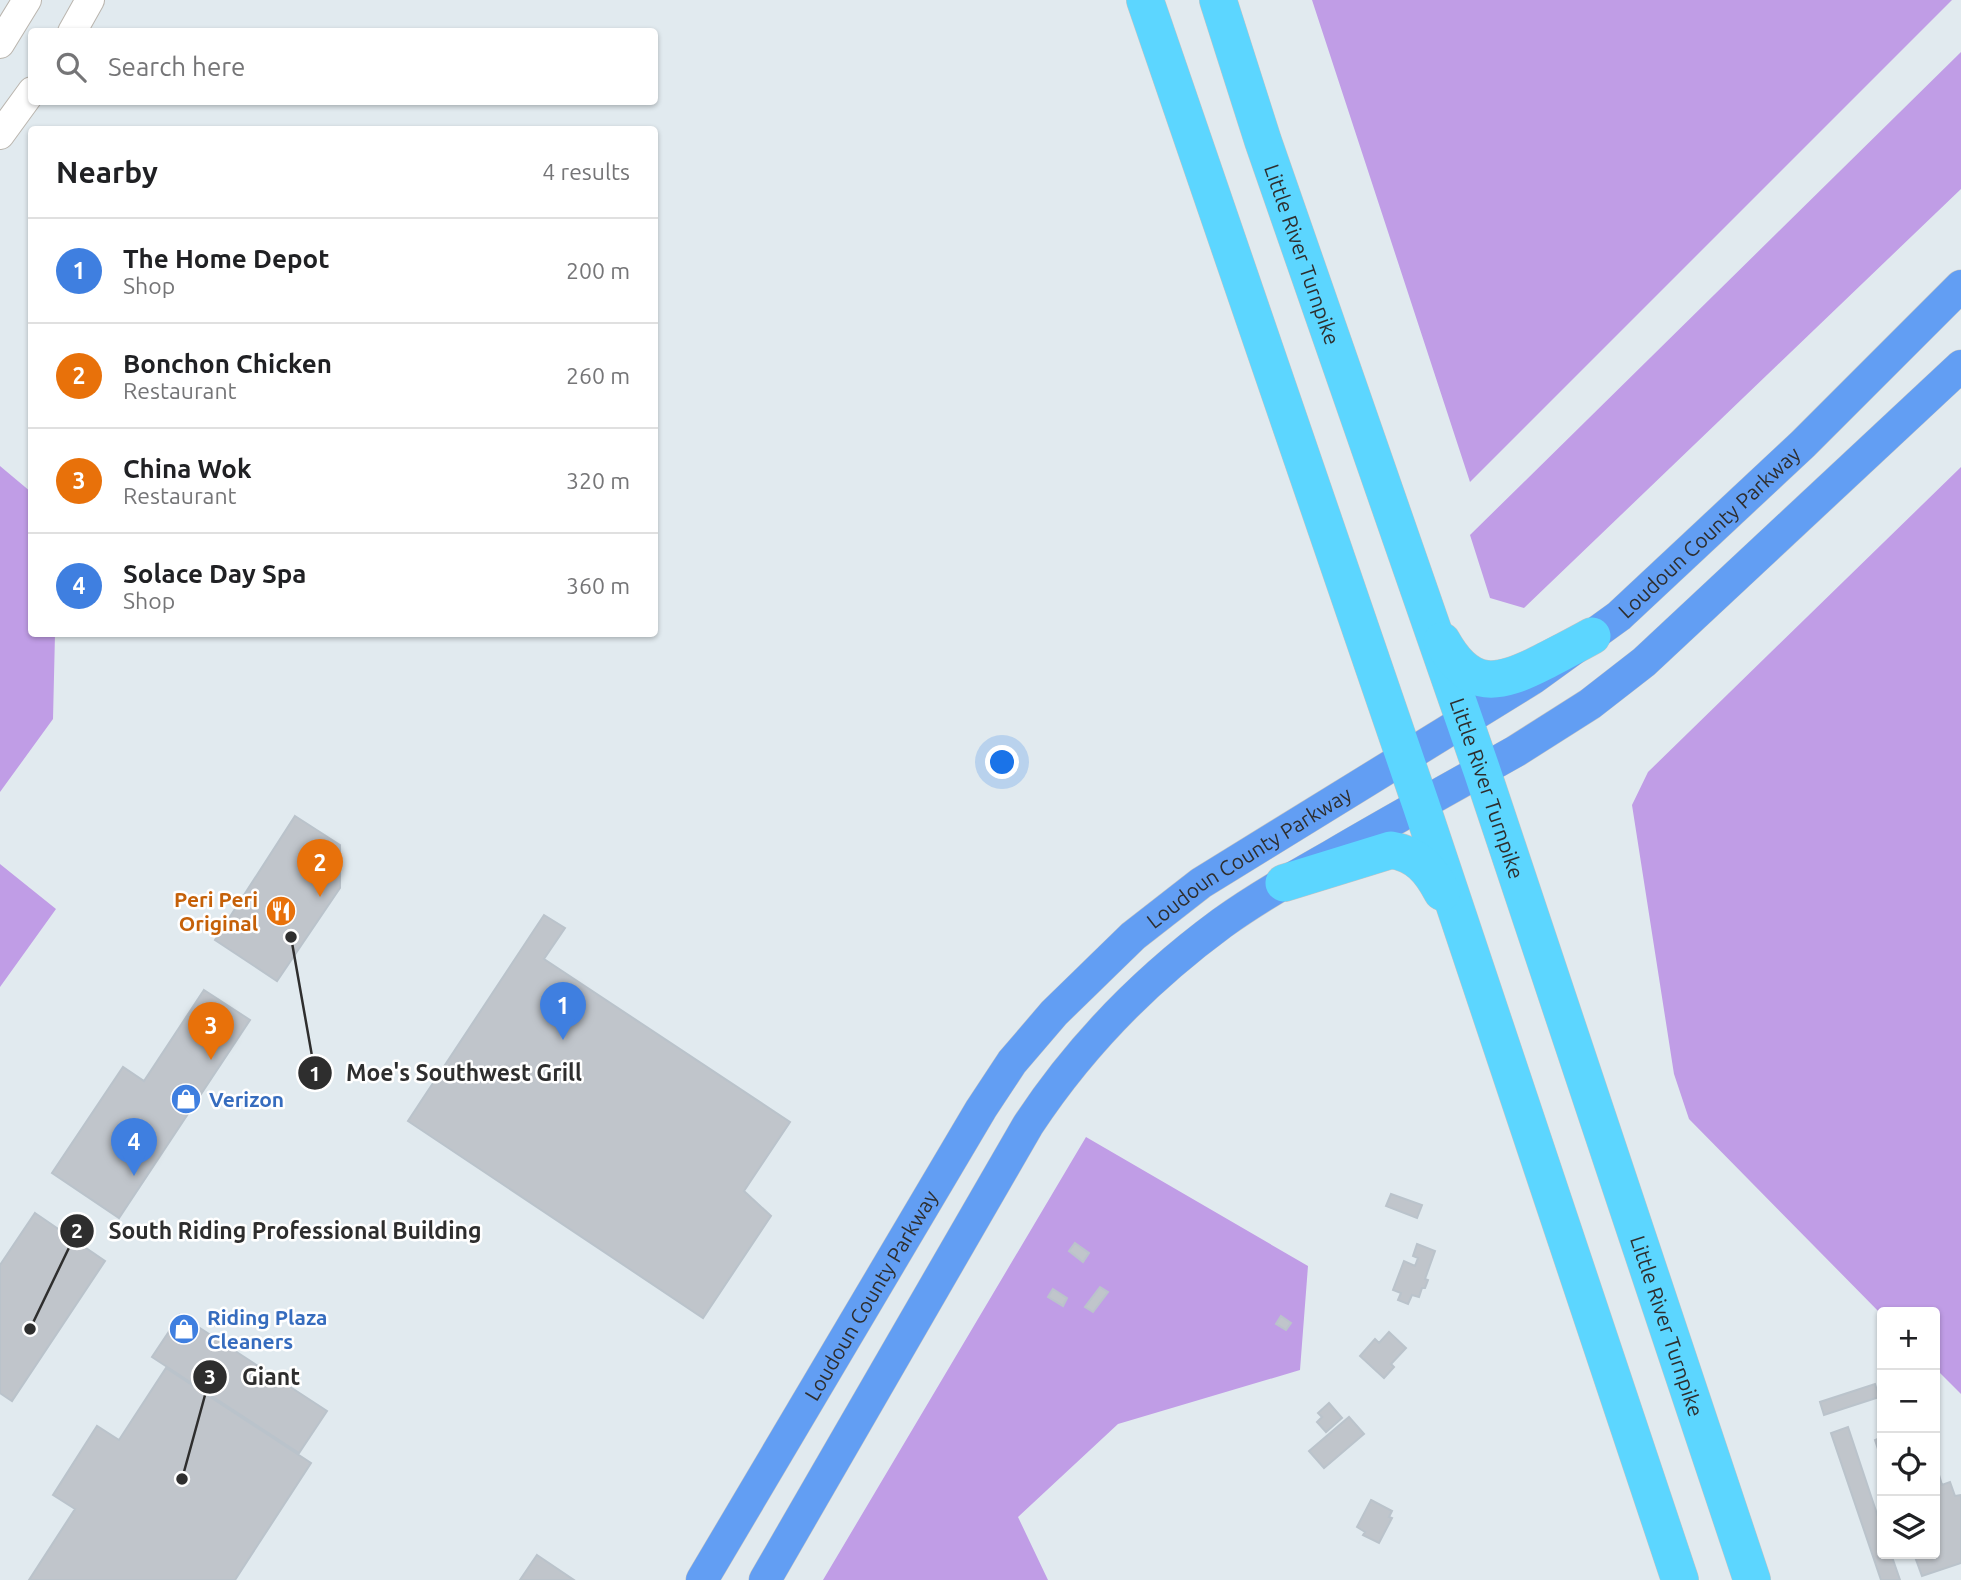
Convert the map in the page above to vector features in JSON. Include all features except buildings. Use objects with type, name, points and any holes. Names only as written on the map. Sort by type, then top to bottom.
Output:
[{"type":"highway","points":[[1145,0],[1421,805],[1680,1580]]},
{"type":"highway","name":"Little River Turnpike","points":[[1217,0],[1482,771],[1752,1580]]},
{"type":"highway","points":[[1424,607],[1454,660],[1463,670],[1488,681],[1517,675],[1592,636]]},
{"type":"highway","points":[[1284,883],[1374,854],[1391,850],[1404,852],[1432,874],[1469,948]]},
{"type":"main road","points":[[0,44],[27,0]]},
{"type":"main road","points":[[74,28],[90,0]]},
{"type":"main road","points":[[0,135],[28,96]]},
{"type":"main road","name":"Loudoun County Parkway","points":[[702,1580],[981,1109],[1012,1062],[1095,970],[1175,902],[1250,851],[1532,679],[1592,636],[1645,593],[1803,444],[1961,286]]},
{"type":"main road","name":"Loudoun County Parkway","points":[[765,1580],[1005,1163],[1051,1090],[1093,1038],[1160,972],[1223,922],[1284,883],[1551,730],[1618,683],[1644,662],[1961,366]]},
{"type":"shaded area","points":[[1312,0],[1952,0],[1470,482]]},
{"type":"shaded area","points":[[1961,52],[1961,189],[1524,608],[1490,598],[1470,535]]},
{"type":"shaded area","points":[[0,466],[28,489],[28,637],[55,637],[53,719],[0,792]]},
{"type":"shaded area","points":[[1961,467],[1961,1394],[1940,1373],[1940,1307],[1877,1307],[1877,1310],[1689,1119],[1674,1074],[1632,805],[1648,772]]},
{"type":"shaded area","points":[[0,864],[56,909],[0,987]]},
{"type":"shaded area","points":[[1086,1137],[1308,1266],[1300,1370],[1118,1424],[1018,1517],[1048,1580],[823,1580]]},
{"type":"place","name":"Bonchon Chicken","points":[[320,897]]},
{"type":"place","name":"Peri Peri Original","points":[[281,911]]},
{"type":"place","name":"Moe's Southwest Grill","points":[[291,937]]},
{"type":"place","name":"The Home Depot","points":[[563,1040]]},
{"type":"place","name":"China Wok","points":[[211,1060]]},
{"type":"place","name":"Verizon","points":[[186,1099]]},
{"type":"place","name":"Solace Day Spa","points":[[134,1176]]},
{"type":"place","name":"South Riding Professional Building","points":[[30,1329]]},
{"type":"place","name":"Riding Plaza Cleaners","points":[[184,1329]]},
{"type":"place","name":"Giant","points":[[182,1479]]}]
